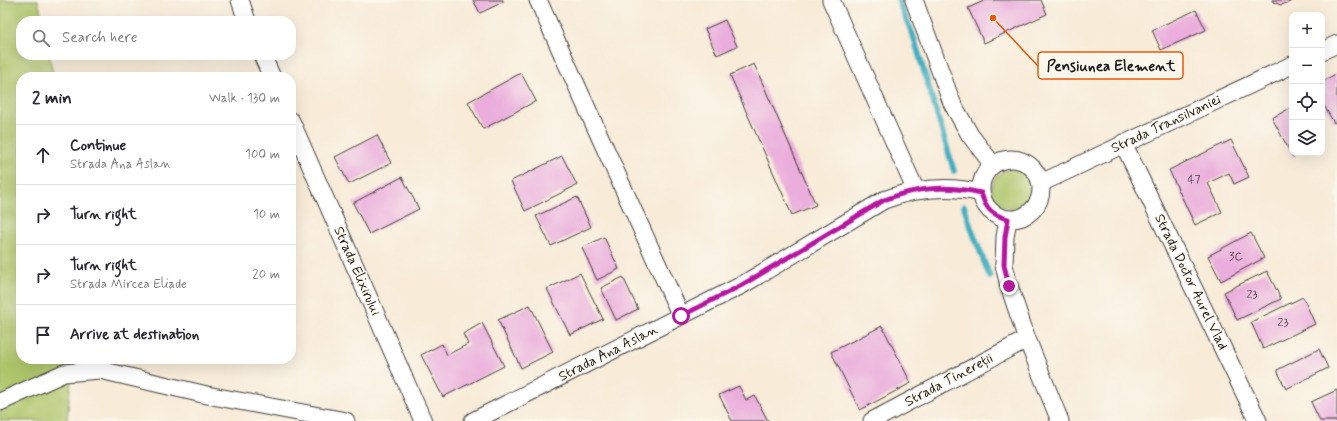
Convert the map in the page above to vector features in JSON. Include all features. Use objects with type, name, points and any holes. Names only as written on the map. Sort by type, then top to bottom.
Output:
[{"type":"street","points":[[538,0],[681,316]]},
{"type":"street","points":[[831,0],[916,191]]},
{"type":"street","points":[[914,0],[952,103],[970,134],[993,165]]},
{"type":"street","points":[[1325,50],[1337,44]]},
{"type":"street","points":[[264,60],[270,72]]},
{"type":"street","name":"Strada Transilvaniei","points":[[1041,183],[1123,143],[1289,66]]},
{"type":"street","name":"Strada Elixirului","points":[[296,132],[423,421]]},
{"type":"street","name":"Strada Doctor Aurel Vlad","points":[[1123,143],[1258,421]]},
{"type":"street","points":[[1002,160],[1022,160],[1031,166],[1037,173],[1041,183],[1039,201],[1034,209],[1018,219],[999,217],[990,211],[984,202],[981,193],[982,182],[986,172],[993,165],[1002,160]]},
{"type":"street","name":"Strada Ana Aslan","points":[[473,421],[742,285],[879,203],[901,194],[929,188],[969,190],[981,193]]},
{"type":"street","points":[[1008,219],[1005,237],[1004,265],[1009,286],[1026,338],[1060,421]]},
{"type":"street","name":"Strada Tinereții","points":[[872,421],[1026,338]]},
{"type":"street","points":[[0,402],[64,373],[100,370],[207,395],[346,421]]},
{"type":"green space","points":[[0,0],[38,0],[42,16],[16,16],[16,60],[50,60],[53,72],[16,72],[16,364],[73,364],[67,421],[0,421]]},
{"type":"green space","points":[[1012,169],[1023,172],[1029,178],[1032,189],[1029,200],[1023,206],[1012,209],[1001,206],[995,200],[992,189],[995,178],[1001,172]]},
{"type":"building","points":[[473,0],[503,0],[503,2],[480,13]]},
{"type":"building","points":[[986,0],[1041,0],[1047,14],[984,43],[968,8]]},
{"type":"building","points":[[1272,0],[1294,0],[1281,5],[1273,2]]},
{"type":"building","points":[[1196,10],[1206,30],[1161,50],[1152,30]]},
{"type":"building","points":[[725,20],[737,46],[717,55],[705,29]]},
{"type":"building","points":[[754,64],[816,205],[792,215],[730,75]]},
{"type":"building","points":[[521,73],[536,101],[483,129],[468,102]]},
{"type":"building","points":[[1337,73],[1337,121],[1334,123],[1325,107],[1325,80]]},
{"type":"building","points":[[1289,109],[1289,150],[1272,118]]},
{"type":"building","points":[[377,135],[391,163],[349,184],[335,157]]},
{"type":"building","points":[[1231,140],[1249,177],[1234,184],[1229,173],[1208,183],[1222,212],[1195,225],[1169,170]]},
{"type":"building","points":[[562,156],[577,185],[525,211],[511,181]]},
{"type":"building","points":[[402,177],[419,209],[369,234],[353,203]]},
{"type":"building","points":[[577,197],[591,227],[551,246],[536,216]]},
{"type":"building","points":[[1251,233],[1264,258],[1221,281],[1208,256]]},
{"type":"building","points":[[604,237],[619,269],[597,280],[582,248]]},
{"type":"building","points":[[1267,271],[1281,299],[1237,320],[1224,292]]},
{"type":"building","points":[[580,273],[603,319],[570,335],[547,289]]},
{"type":"building","points":[[623,277],[638,309],[616,320],[601,288]]},
{"type":"building","points":[[1303,297],[1315,324],[1263,349],[1251,322]]},
{"type":"building","points":[[530,305],[553,352],[521,368],[498,320]]},
{"type":"building","points":[[482,323],[504,366],[443,397],[421,355],[442,344],[447,355],[468,344],[463,334]]},
{"type":"building","points":[[882,326],[911,383],[860,410],[831,352]]},
{"type":"building","points":[[1319,349],[1328,368],[1286,389],[1277,370]]},
{"type":"building","points":[[739,386],[746,400],[755,396],[768,421],[732,421],[719,395]]},
{"type":"building","points":[[1337,390],[1337,421],[1320,421],[1311,402]]},
{"type":"waterway","points":[[898,0],[913,35],[954,171]]},
{"type":"waterway","points":[[964,206],[990,277]]},
{"type":"place","name":"Pensiunea Element","points":[[993,18]]},
{"type":"route","points":[[681,316],[742,285],[884,200],[901,194],[929,188],[969,190],[981,193],[984,202],[990,211],[999,217],[1008,219],[1005,237],[1004,265],[1009,286]]}]
